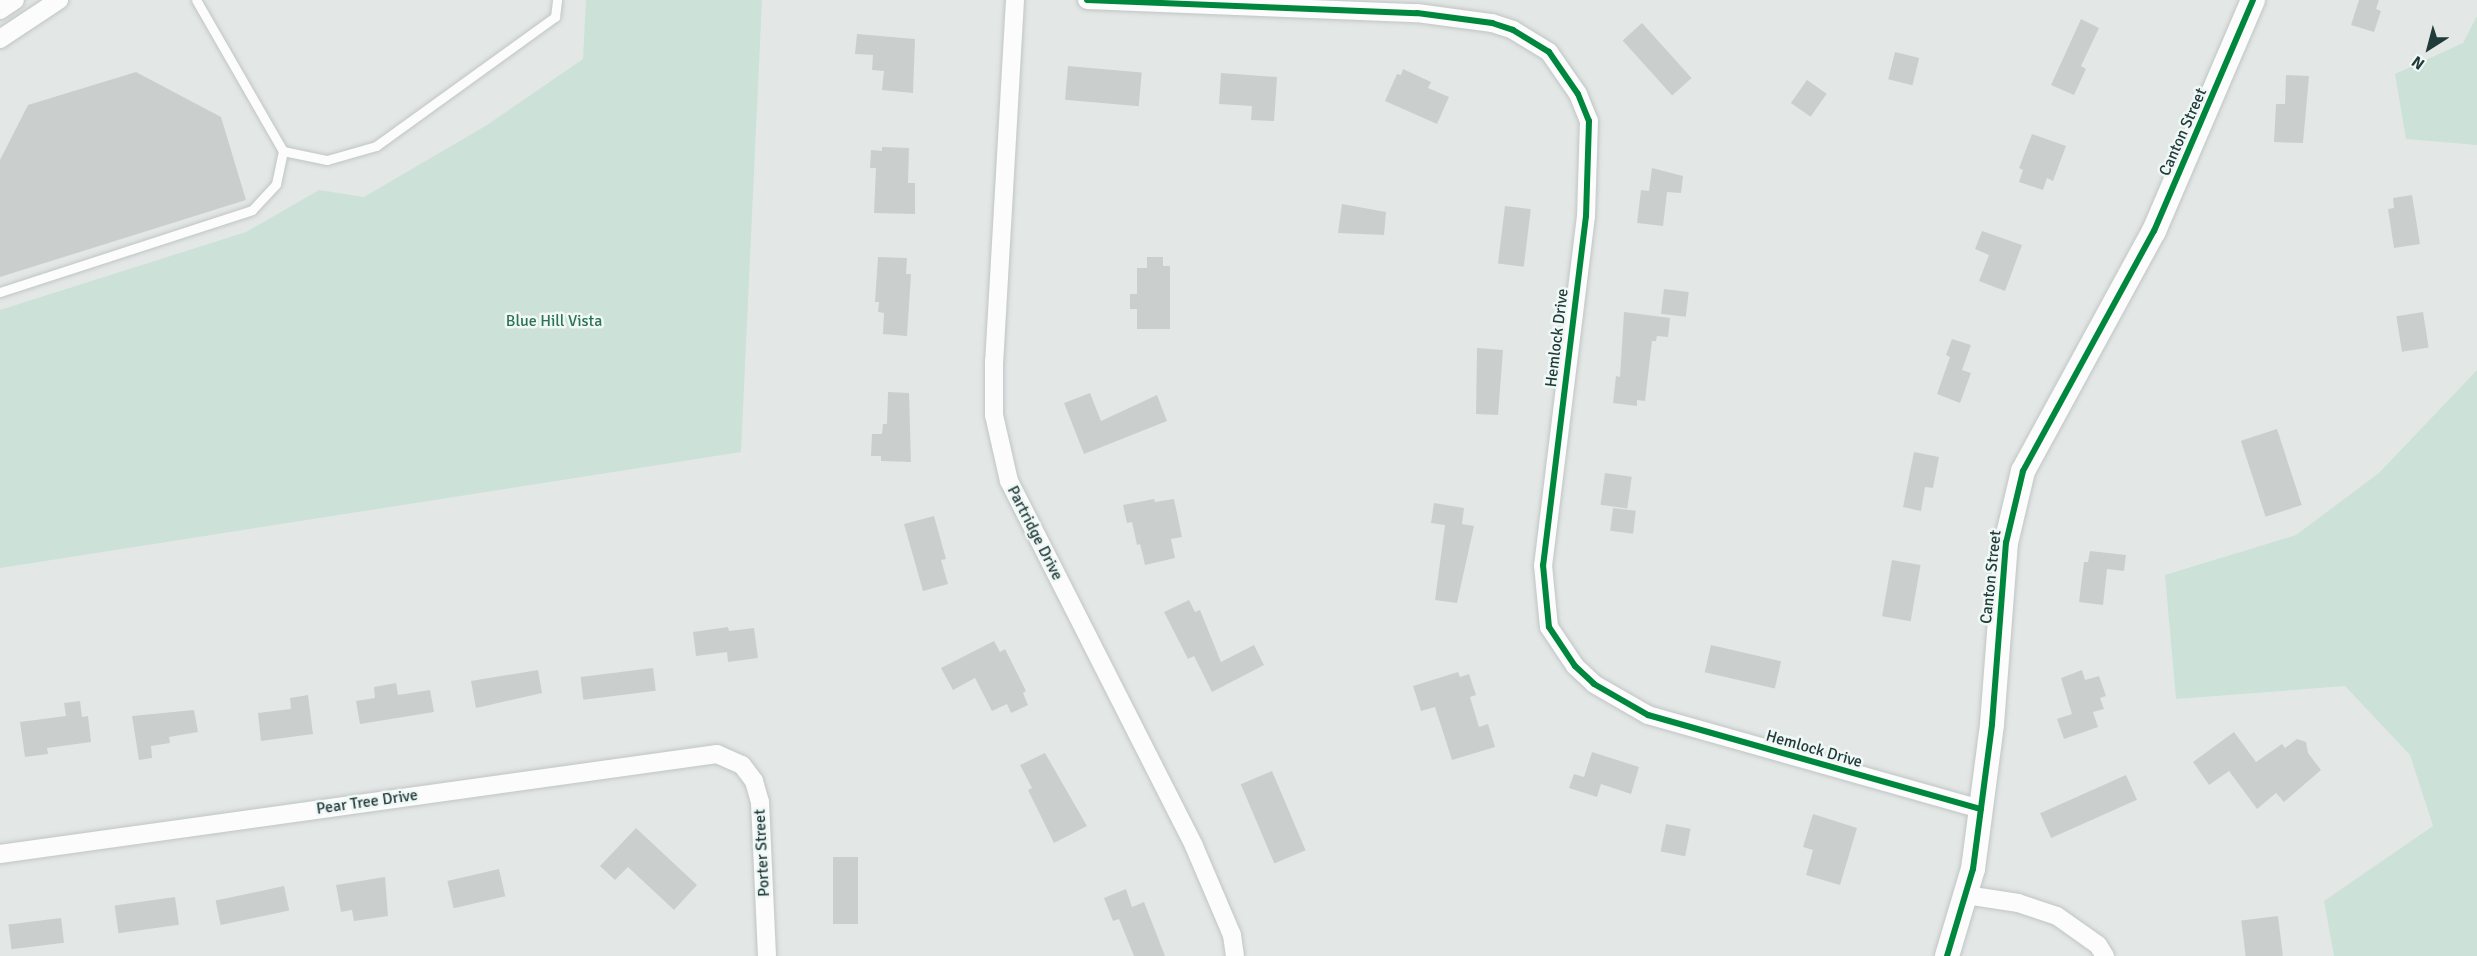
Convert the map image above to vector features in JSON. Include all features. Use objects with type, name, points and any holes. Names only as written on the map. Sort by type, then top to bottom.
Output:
[{"type":"main road","name":"Canton Street","points":[[1947,956],[1966,895],[1981,809],[1992,724],[2006,543],[2023,471],[2154,231],[2253,0]]},
{"type":"street","points":[[0,10],[15,0]]},
{"type":"street","points":[[0,39],[59,0]]},
{"type":"street","name":"Partridge Drive","points":[[1015,0],[994,361],[994,415],[1009,481],[1194,846],[1232,934],[1235,956]]},
{"type":"street","name":"Hemlock Drive","points":[[1086,0],[1418,13],[1492,23],[1513,30],[1549,52],[1578,94],[1588,121],[1586,216],[1543,565],[1549,627],[1575,666],[1594,684],[1648,715],[1981,809]]},
{"type":"street","name":"Pear Tree Drive","points":[[0,854],[701,755],[734,759]]},
{"type":"street","name":"Porter Street","points":[[734,759],[754,781],[760,802],[767,956]]},
{"type":"street","points":[[1966,895],[2018,903],[2057,916],[2098,945],[2105,956]]},
{"type":"lane","points":[[0,292],[252,210],[276,184],[283,151],[196,0]]},
{"type":"lane","points":[[283,151],[327,160],[376,146],[555,18],[556,0]]},
{"type":"green space","name":"Blue Hill Vista","points":[[586,0],[762,0],[741,452],[0,568],[0,310],[246,232],[319,190],[364,197],[487,125],[583,59]]},
{"type":"green space","points":[[2477,16],[2477,145],[2406,139],[2395,74],[2463,43]]},
{"type":"green space","points":[[2477,370],[2477,956],[2334,956],[2324,901],[2433,826],[2410,755],[2345,686],[2176,699],[2165,575],[2296,535],[2379,473]]},
{"type":"building","points":[[2359,0],[2379,0],[2376,9],[2381,11],[2374,32],[2351,25]]},
{"type":"building","points":[[2081,19],[2099,28],[2081,66],[2086,69],[2074,95],[2051,85]]},
{"type":"building","points":[[1642,23],[1692,78],[1672,95],[1623,40]]},
{"type":"building","points":[[857,34],[915,39],[913,93],[882,90],[884,71],[872,70],[873,55],[855,54]]},
{"type":"building","points":[[1895,52],[1919,58],[1912,85],[1888,79]]},
{"type":"building","points":[[1068,66],[1142,72],[1139,106],[1065,100]]},
{"type":"building","points":[[1403,69],[1431,82],[1428,88],[1449,97],[1437,124],[1385,101],[1397,74],[1401,75]]},
{"type":"building","points":[[136,72],[221,117],[246,200],[0,277],[0,160],[28,105]]},
{"type":"building","points":[[1221,73],[1277,77],[1274,121],[1251,120],[1252,106],[1219,104]]},
{"type":"building","points":[[2286,75],[2309,76],[2303,143],[2274,142],[2276,104],[2285,104]]},
{"type":"building","points":[[1807,80],[1827,94],[1811,117],[1791,103]]},
{"type":"building","points":[[2032,134],[2066,146],[2053,181],[2047,178],[2043,190],[2019,182],[2023,170],[2019,168]]},
{"type":"building","points":[[882,147],[909,148],[908,183],[915,183],[915,214],[874,213],[876,168],[870,168],[871,150],[882,151]]},
{"type":"building","points":[[1652,168],[1683,176],[1681,193],[1667,192],[1663,226],[1637,223],[1641,190],[1649,191]]},
{"type":"building","points":[[2412,195],[2420,244],[2394,248],[2388,209],[2394,208],[2393,198]]},
{"type":"building","points":[[1342,204],[1386,212],[1384,235],[1338,233]]},
{"type":"building","points":[[1505,206],[1531,209],[1524,267],[1498,264]]},
{"type":"building","points":[[1982,231],[2022,245],[2005,291],[1979,281],[1989,255],[1975,249]]},
{"type":"building","points":[[878,257],[907,258],[906,274],[911,274],[907,336],[883,334],[884,313],[878,312],[879,302],[875,302]]},
{"type":"building","points":[[1147,257],[1163,257],[1163,266],[1170,266],[1170,329],[1137,329],[1137,309],[1130,309],[1130,294],[1137,294],[1137,268],[1147,268]]},
{"type":"building","points":[[1664,289],[1689,292],[1686,317],[1661,314]]},
{"type":"building","points":[[1624,312],[1670,318],[1668,337],[1657,336],[1656,341],[1652,341],[1645,401],[1637,400],[1637,406],[1613,403],[1616,376],[1620,377]]},
{"type":"building","points":[[2423,312],[2429,348],[2402,352],[2396,316]]},
{"type":"building","points":[[1952,339],[1971,345],[1962,370],[1971,373],[1960,403],[1937,394],[1950,357],[1946,355]]},
{"type":"building","points":[[1477,348],[1503,350],[1498,415],[1476,414]]},
{"type":"building","points":[[888,392],[909,393],[911,462],[881,461],[881,456],[871,456],[872,434],[882,434],[883,424],[887,424]]},
{"type":"building","points":[[1090,393],[1101,421],[1157,395],[1167,421],[1084,454],[1064,403]]},
{"type":"building","points":[[2277,429],[2302,505],[2266,517],[2241,441]]},
{"type":"building","points":[[1914,452],[1939,457],[1933,488],[1925,487],[1921,511],[1903,507]]},
{"type":"building","points":[[1605,473],[1632,477],[1627,508],[1601,505]]},
{"type":"building","points":[[1154,499],[1155,502],[1174,499],[1182,537],[1171,539],[1175,558],[1145,565],[1140,544],[1137,545],[1132,522],[1127,523],[1123,505]]},
{"type":"building","points":[[1434,503],[1464,508],[1462,524],[1474,526],[1457,603],[1435,600],[1445,525],[1431,523]]},
{"type":"building","points":[[1613,508],[1636,511],[1633,534],[1610,531]]},
{"type":"building","points":[[934,516],[946,559],[941,560],[948,584],[923,591],[904,524]]},
{"type":"building","points":[[2090,551],[2126,555],[2124,571],[2107,569],[2103,605],[2079,602],[2084,562],[2088,562]]},
{"type":"building","points":[[1892,560],[1921,565],[1911,621],[1882,616]]},
{"type":"building","points":[[1189,600],[1195,612],[1200,610],[1221,662],[1254,645],[1264,665],[1212,692],[1194,656],[1188,659],[1164,612]]},
{"type":"building","points":[[728,627],[729,631],[754,628],[758,658],[728,662],[727,652],[696,656],[693,632]]},
{"type":"building","points":[[994,641],[1000,652],[1005,649],[1026,691],[1023,693],[1028,705],[1011,713],[1007,704],[992,711],[975,678],[953,690],[941,668]]},
{"type":"building","points":[[1711,645],[1781,661],[1775,688],[1705,672]]},
{"type":"building","points":[[653,668],[656,691],[583,700],[581,677]]},
{"type":"building","points":[[538,670],[542,693],[476,708],[471,681]]},
{"type":"building","points":[[2082,670],[2085,680],[2099,676],[2106,696],[2100,698],[2104,709],[2093,712],[2098,727],[2064,739],[2057,719],[2072,714],[2061,678]]},
{"type":"building","points":[[1458,672],[1460,677],[1469,674],[1476,695],[1470,697],[1479,727],[1488,724],[1495,747],[1452,760],[1435,707],[1421,711],[1413,686]]},
{"type":"building","points":[[396,683],[398,695],[430,690],[434,712],[360,724],[356,701],[375,698],[374,687]]},
{"type":"building","points":[[308,695],[313,734],[261,741],[258,713],[291,709],[290,698]]},
{"type":"building","points":[[80,701],[82,717],[88,716],[91,742],[47,748],[48,754],[25,757],[20,722],[66,716],[64,703]]},
{"type":"building","points":[[194,710],[198,732],[169,737],[170,743],[151,746],[152,758],[139,760],[132,716]]},
{"type":"building","points":[[2234,732],[2256,762],[2282,744],[2285,748],[2297,739],[2306,742],[2308,753],[2321,770],[2284,802],[2276,793],[2257,809],[2229,771],[2209,785],[2193,762]]},
{"type":"building","points":[[1592,752],[1639,767],[1631,794],[1601,784],[1597,797],[1569,788],[1574,774],[1584,777]]},
{"type":"building","points":[[1045,753],[1087,826],[1054,843],[1028,790],[1032,788],[1020,765]]},
{"type":"building","points":[[1272,771],[1306,850],[1274,863],[1241,784]]},
{"type":"building","points":[[2126,775],[2137,800],[2051,838],[2040,813]]},
{"type":"building","points":[[1813,814],[1857,828],[1840,885],[1806,875],[1813,850],[1803,847]]},
{"type":"building","points":[[1666,824],[1691,829],[1685,856],[1661,851]]},
{"type":"building","points":[[636,828],[697,885],[674,910],[628,867],[615,880],[600,866]]},
{"type":"building","points":[[833,857],[858,857],[858,924],[833,924]]},
{"type":"building","points":[[499,869],[505,896],[454,908],[447,881]]},
{"type":"building","points":[[385,877],[388,916],[354,921],[352,910],[341,912],[336,885]]},
{"type":"building","points":[[284,886],[289,910],[221,925],[216,901]]},
{"type":"building","points":[[1126,889],[1132,907],[1144,902],[1165,956],[1134,956],[1119,919],[1113,921],[1104,898]]},
{"type":"building","points":[[175,897],[179,925],[118,933],[115,905]]},
{"type":"building","points":[[2278,916],[2283,956],[2246,956],[2241,921]]},
{"type":"building","points":[[61,918],[64,943],[11,949],[8,924]]},
{"type":"cycle path","points":[[1087,0],[1417,13],[1492,23],[1513,30],[1549,52],[1578,94],[1589,121],[1586,216],[1543,565],[1549,627],[1575,666],[1594,684],[1648,715],[1981,809]]},
{"type":"cycle path","points":[[1947,956],[1973,869],[1992,724],[2006,543],[2023,471],[2154,231],[2253,0]]}]
